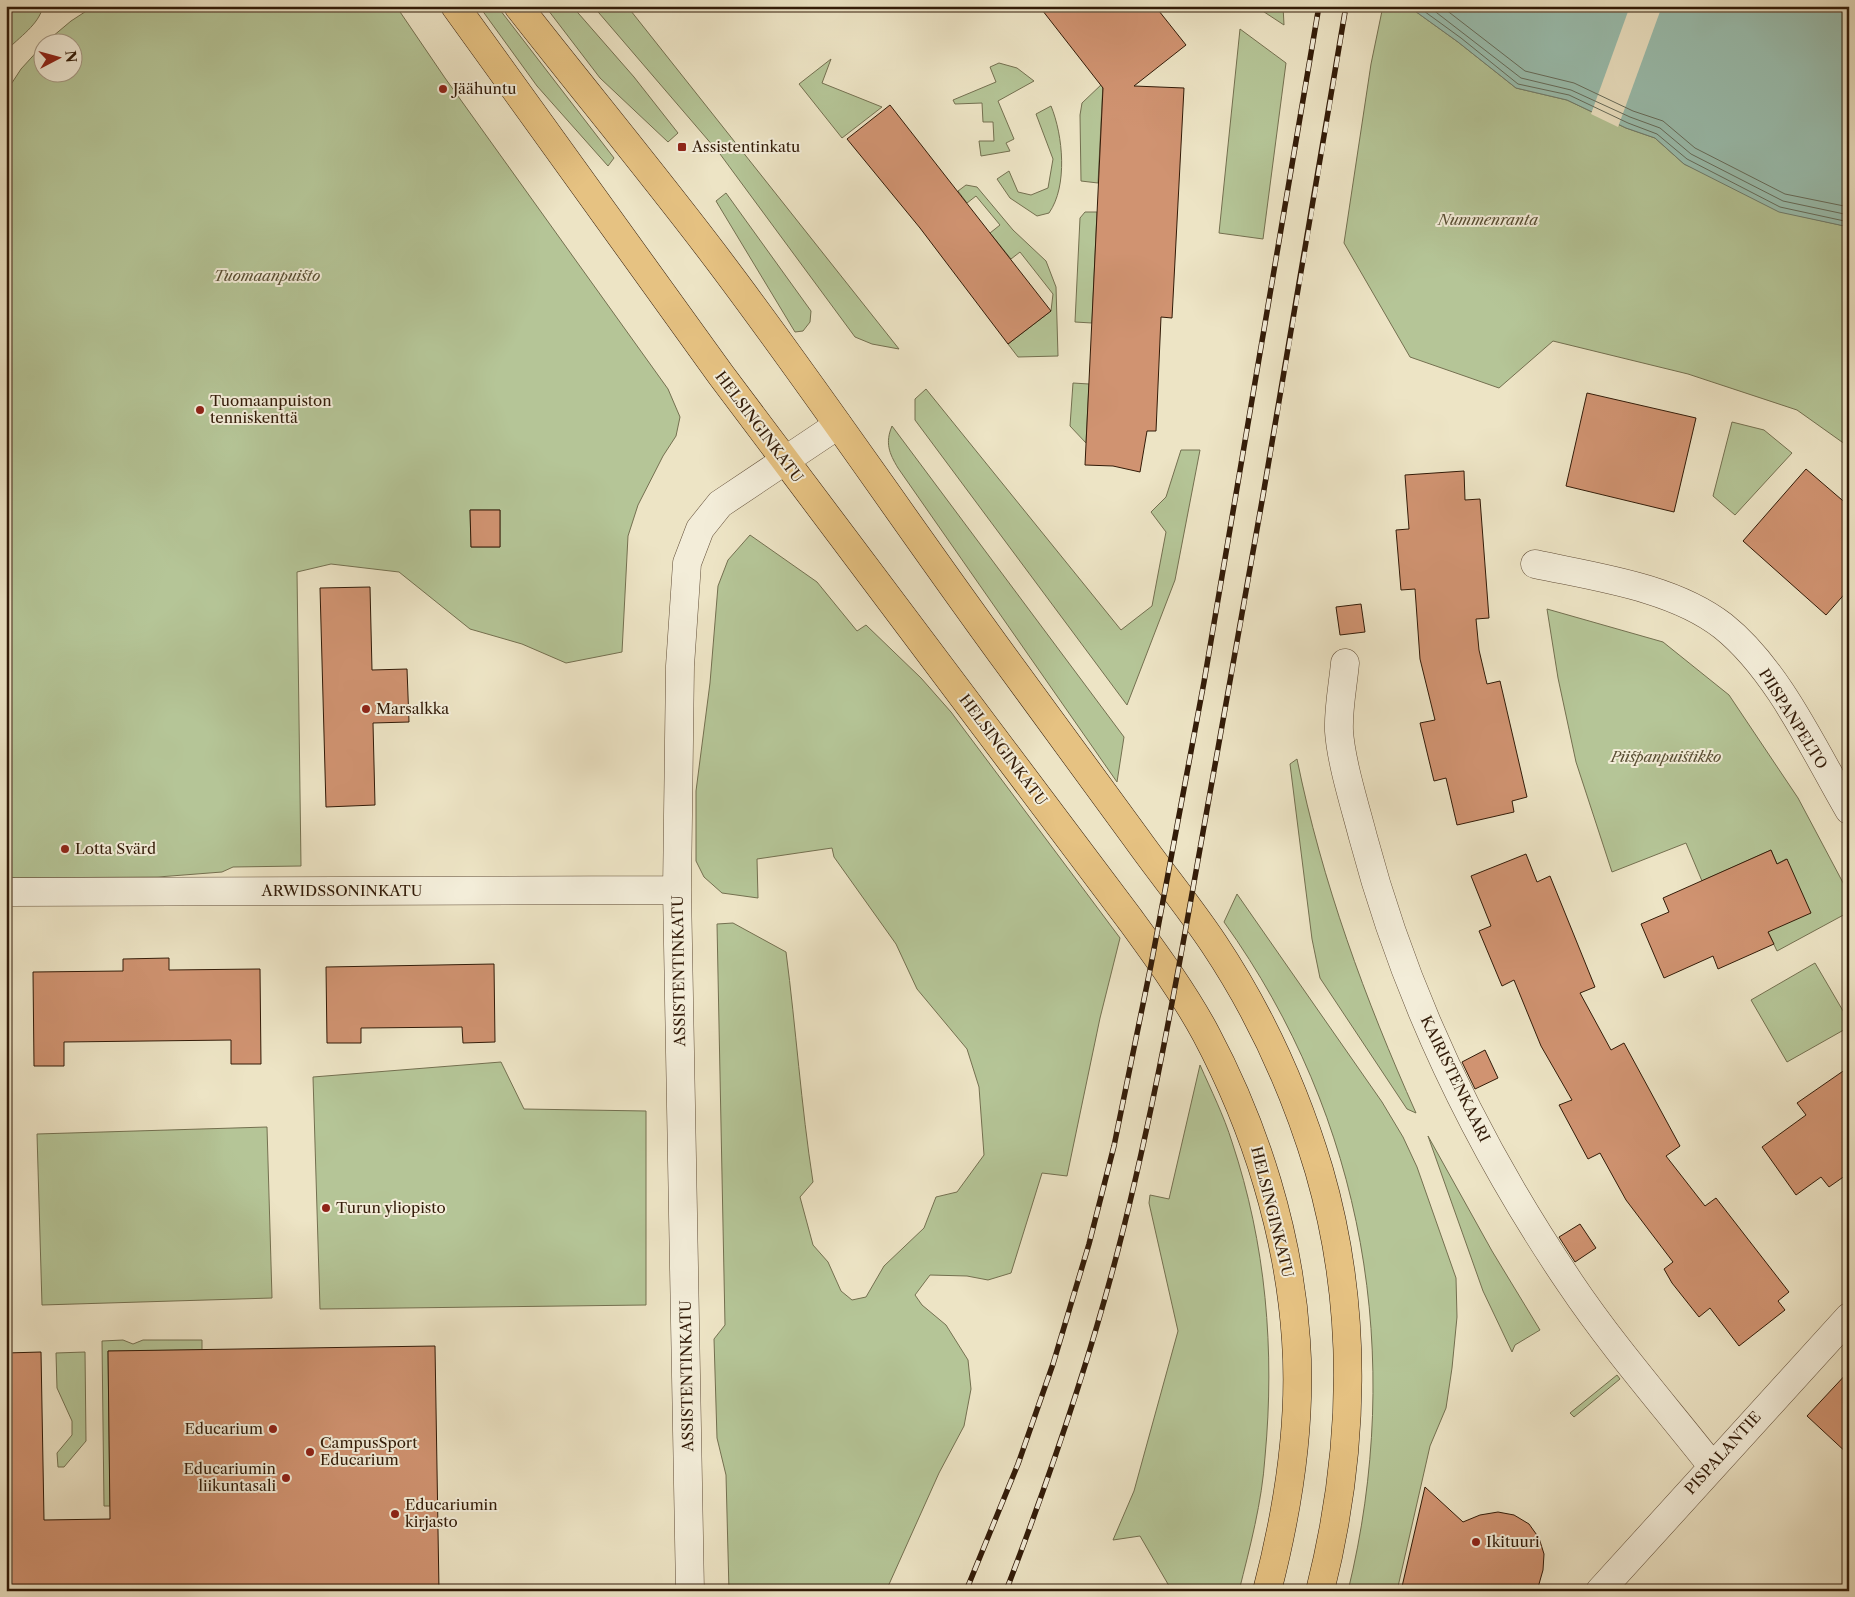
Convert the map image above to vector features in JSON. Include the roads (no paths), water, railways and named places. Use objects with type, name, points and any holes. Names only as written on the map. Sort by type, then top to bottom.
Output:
[{"type":"main road","name":"HELSINGINKATU","points":[[455,6],[720,375],[1129,918],[1186,1000],[1232,1087],[1257,1147],[1269,1189],[1290,1288],[1296,1340],[1297,1382],[1293,1454],[1281,1538],[1267,1591]]},
{"type":"main road","points":[[518,6],[713,252],[1005,659],[1216,948],[1260,1021],[1287,1080],[1319,1172],[1332,1225],[1347,1328],[1349,1391],[1345,1462],[1330,1554],[1320,1591]]},
{"type":"street","name":"ASSISTENTINKATU","points":[[690,1591],[677,890],[680,666],[687,563],[700,529],[720,504],[838,425]]},
{"type":"street","name":"PIISPANPELTO","points":[[1534,564],[1633,585],[1678,601],[1723,626],[1741,642],[1782,696],[1849,810]]},
{"type":"street","name":"KAIRISTENKAARI","points":[[1345,663],[1340,732],[1353,800],[1383,907],[1426,1022],[1466,1110],[1539,1235],[1606,1334],[1712,1466]]},
{"type":"street","name":"ARWIDSSONINKATU","points":[[6,892],[677,890]]},
{"type":"street","name":"PISPALANTIE","points":[[1600,1591],[1849,1317]]},
{"type":"water","points":[[1408,6],[1849,6],[1849,227],[1779,212],[1684,164],[1655,138],[1626,128],[1567,100],[1516,88],[1458,42]]},
{"type":"railway","points":[[966,1591],[1018,1464],[1053,1364],[1089,1244],[1114,1146],[1151,965],[1204,682],[1319,6]]},
{"type":"railway","points":[[1006,1591],[1081,1379],[1118,1250],[1147,1127],[1184,941],[1299,287],[1346,6]]},
{"type":"place","name":"Jäähuntu","points":[[443,89]]},
{"type":"place","name":"Assistentinkatu","points":[[682,147]]},
{"type":"place","name":"Tuomaanpuiston tenniskenttä","points":[[200,410]]},
{"type":"place","name":"Marsalkka","points":[[366,709]]},
{"type":"place","name":"Lotta Svärd","points":[[65,849]]},
{"type":"place","name":"Turun yliopisto","points":[[326,1208]]},
{"type":"place","name":"Educarium","points":[[273,1429]]},
{"type":"place","name":"CampusSport Educarium","points":[[310,1452]]},
{"type":"place","name":"Educariumin liikuntasali","points":[[286,1478]]},
{"type":"place","name":"Educariumin kirjasto","points":[[395,1514]]},
{"type":"place","name":"Ikituuri","points":[[1476,1542]]},
{"type":"park label","name":"Nummenranta","points":[[1488,220]]},
{"type":"park label","name":"Tuomaanpuisto","points":[[267,276]]},
{"type":"park label","name":"Piispanpuistikko","points":[[1666,757]]}]
